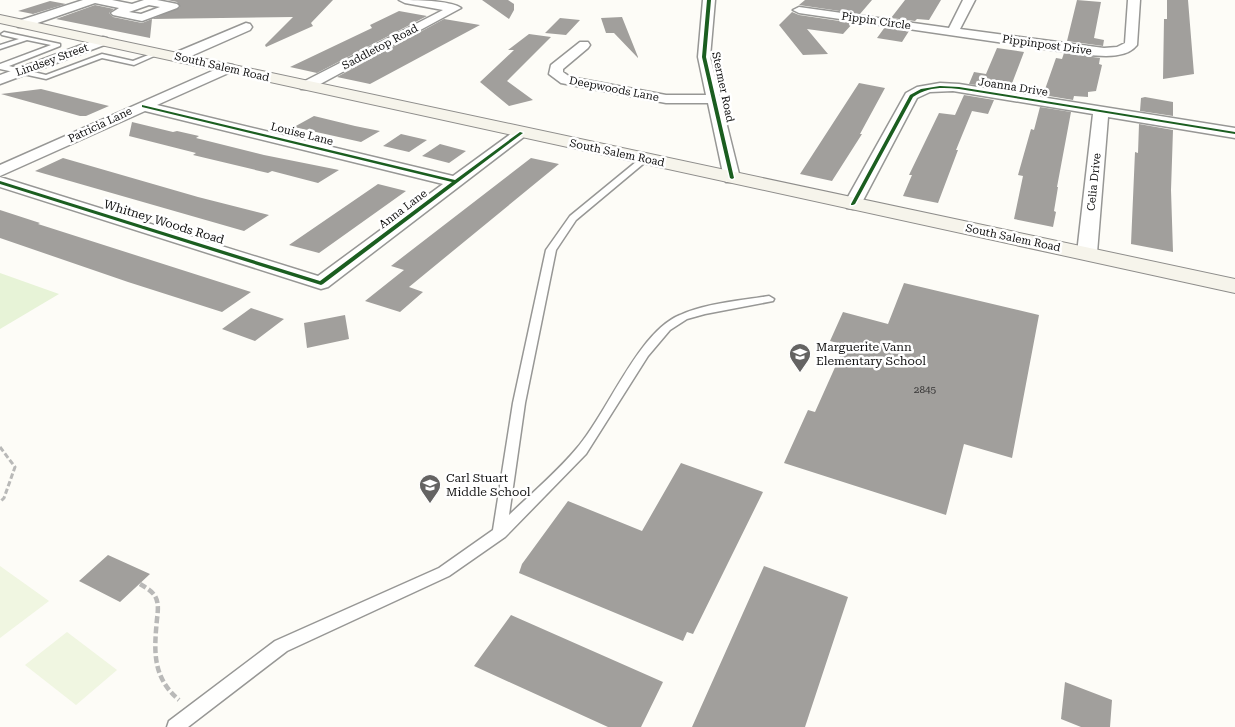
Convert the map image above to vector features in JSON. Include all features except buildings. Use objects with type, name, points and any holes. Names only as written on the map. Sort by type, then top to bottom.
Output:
[{"type":"main road","name":"South Salem Road","points":[[1,29],[51,30],[1235,286]]},
{"type":"street","points":[[25,29],[94,0],[132,7]]},
{"type":"street","name":"Saddletop Road","points":[[306,86],[455,8],[405,0]]},
{"type":"street","name":"Stermer Road","points":[[710,0],[704,57],[732,178]]},
{"type":"street","points":[[953,32],[969,0]]},
{"type":"street","name":"Pippinpost Drive","points":[[953,32],[1087,51],[1115,52],[1125,50],[1131,45],[1134,0]]},
{"type":"street","name":"Pippin Circle","points":[[799,10],[953,32]]},
{"type":"street","points":[[168,55],[246,27]]},
{"type":"street","name":"Lindsey Street","points":[[0,71],[22,72],[103,41]]},
{"type":"street","name":"Deepwoods Lane","points":[[584,45],[556,68],[556,74],[566,80],[666,99],[715,99]]},
{"type":"street","name":"Patricia Lane","points":[[0,171],[228,68]]},
{"type":"street","name":"Joanna Drive","points":[[853,204],[911,96],[919,90],[933,87],[959,88],[1235,133]]},
{"type":"street","name":"Louise Lane","points":[[143,106],[456,182]]},
{"type":"street","name":"Celia Drive","points":[[1087,253],[1101,111]]},
{"type":"street","name":"Anna Lane","points":[[320,283],[521,133]]},
{"type":"street","name":"Whitney Woods Road","points":[[0,182],[320,283]]},
{"type":"lane","points":[[0,47],[25,29],[58,46],[0,71]]},
{"type":"lane","points":[[22,72],[46,77],[102,56],[134,63],[168,55]]},
{"type":"lane","points":[[500,533],[519,403],[550,250],[573,218],[645,159]]},
{"type":"lane","points":[[175,727],[281,646],[444,572],[500,533],[582,451],[644,354],[666,328],[683,317],[697,313],[769,299]]},
{"type":"path","points":[[0,447],[15,467],[4,498],[0,502]]},
{"type":"path","points":[[140,584],[155,595],[158,605],[155,661],[160,680],[171,694],[180,700]]},
{"type":"green space","points":[[0,273],[59,294],[0,329]]},
{"type":"green space","points":[[0,566],[49,601],[0,638]]},
{"type":"green space","points":[[67,632],[117,670],[76,705],[25,665]]},
{"type":"cycle path","points":[[709,0],[704,57],[732,178]]},
{"type":"cycle path","points":[[853,204],[911,96],[928,88],[959,88],[1235,133]]},
{"type":"cycle path","points":[[143,106],[456,182]]},
{"type":"cycle path","points":[[0,182],[321,283],[521,133]]},
{"type":"place","name":"Marguerite Vann Elementary School","points":[[800,373]]},
{"type":"place","name":"Carl Stuart Middle School","points":[[430,504]]}]
